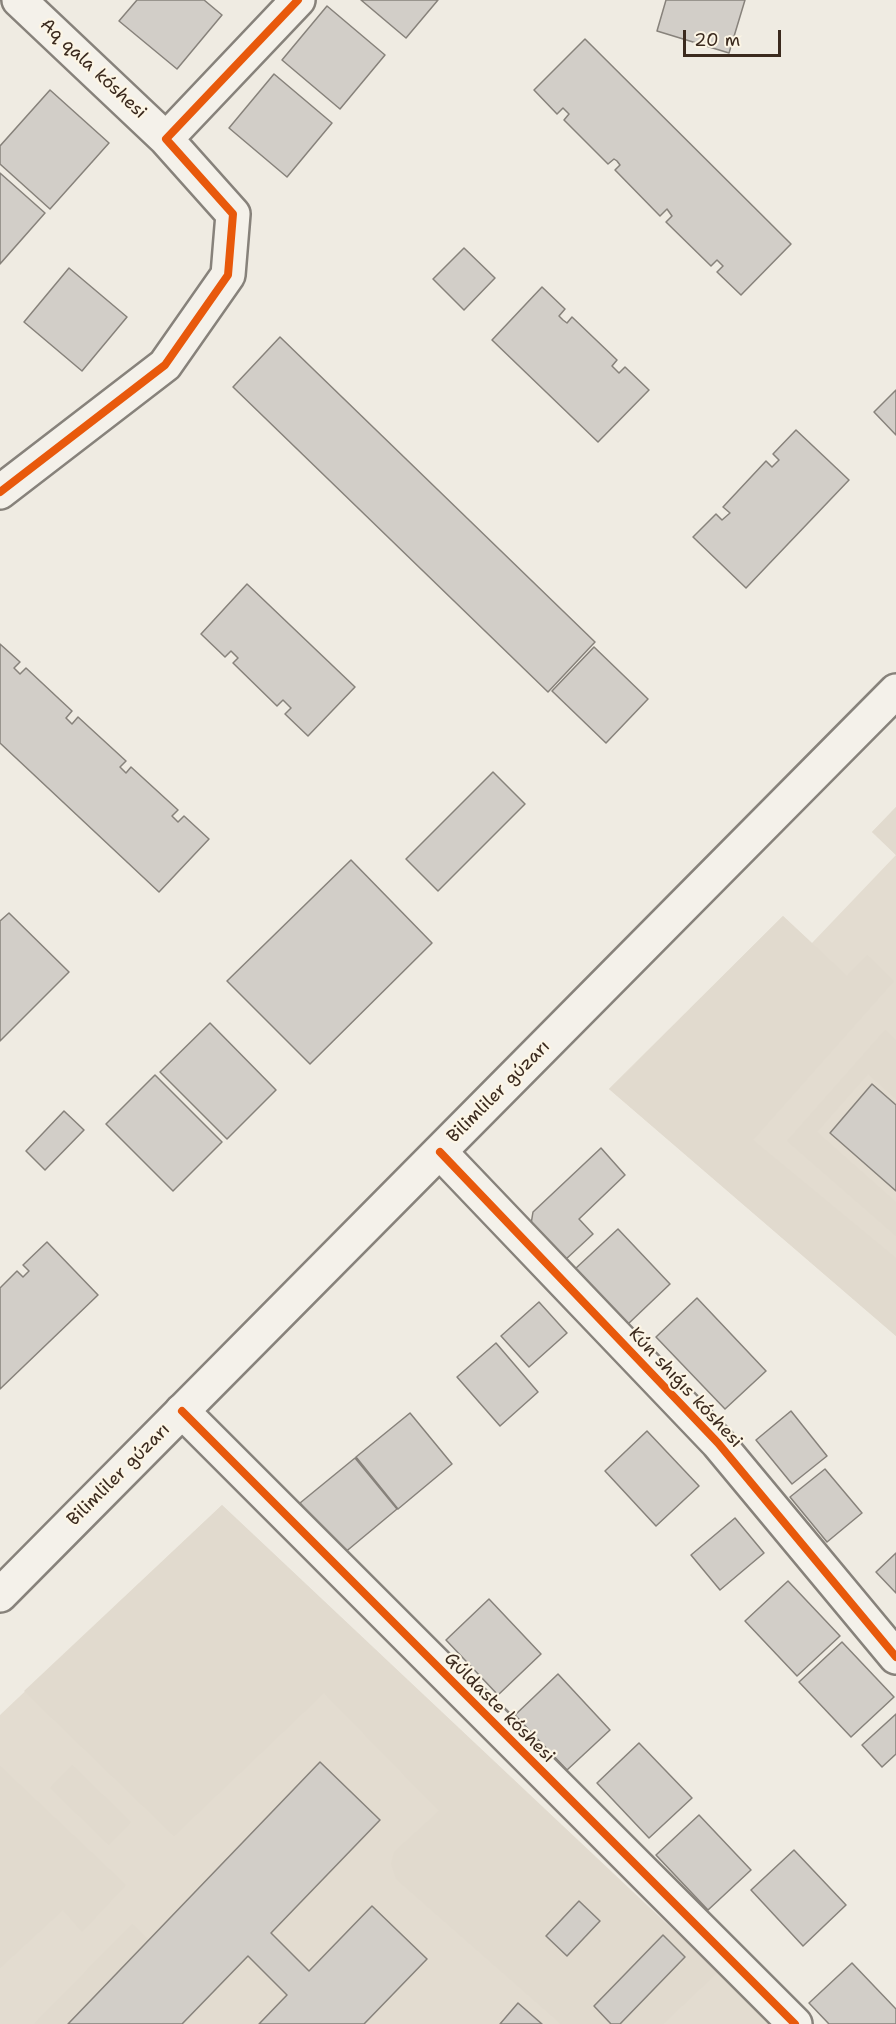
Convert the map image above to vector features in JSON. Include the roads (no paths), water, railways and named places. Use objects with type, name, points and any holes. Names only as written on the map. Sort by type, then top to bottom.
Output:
[{"type":"street","name":"Aq qala kóshesi","points":[[2,486],[165,365],[228,275],[233,214],[166,139],[20,0]]},
{"type":"street","points":[[166,139],[297,0]]},
{"type":"street","name":"Bilimliler gúzarı","points":[[0,1595],[896,691]]},
{"type":"street","name":"Kún shıǵıs kóshesi","points":[[440,1152],[718,1443],[896,1657]]},
{"type":"street","name":"Gúldaste kóshesi","points":[[182,1411],[795,2024]]}]
